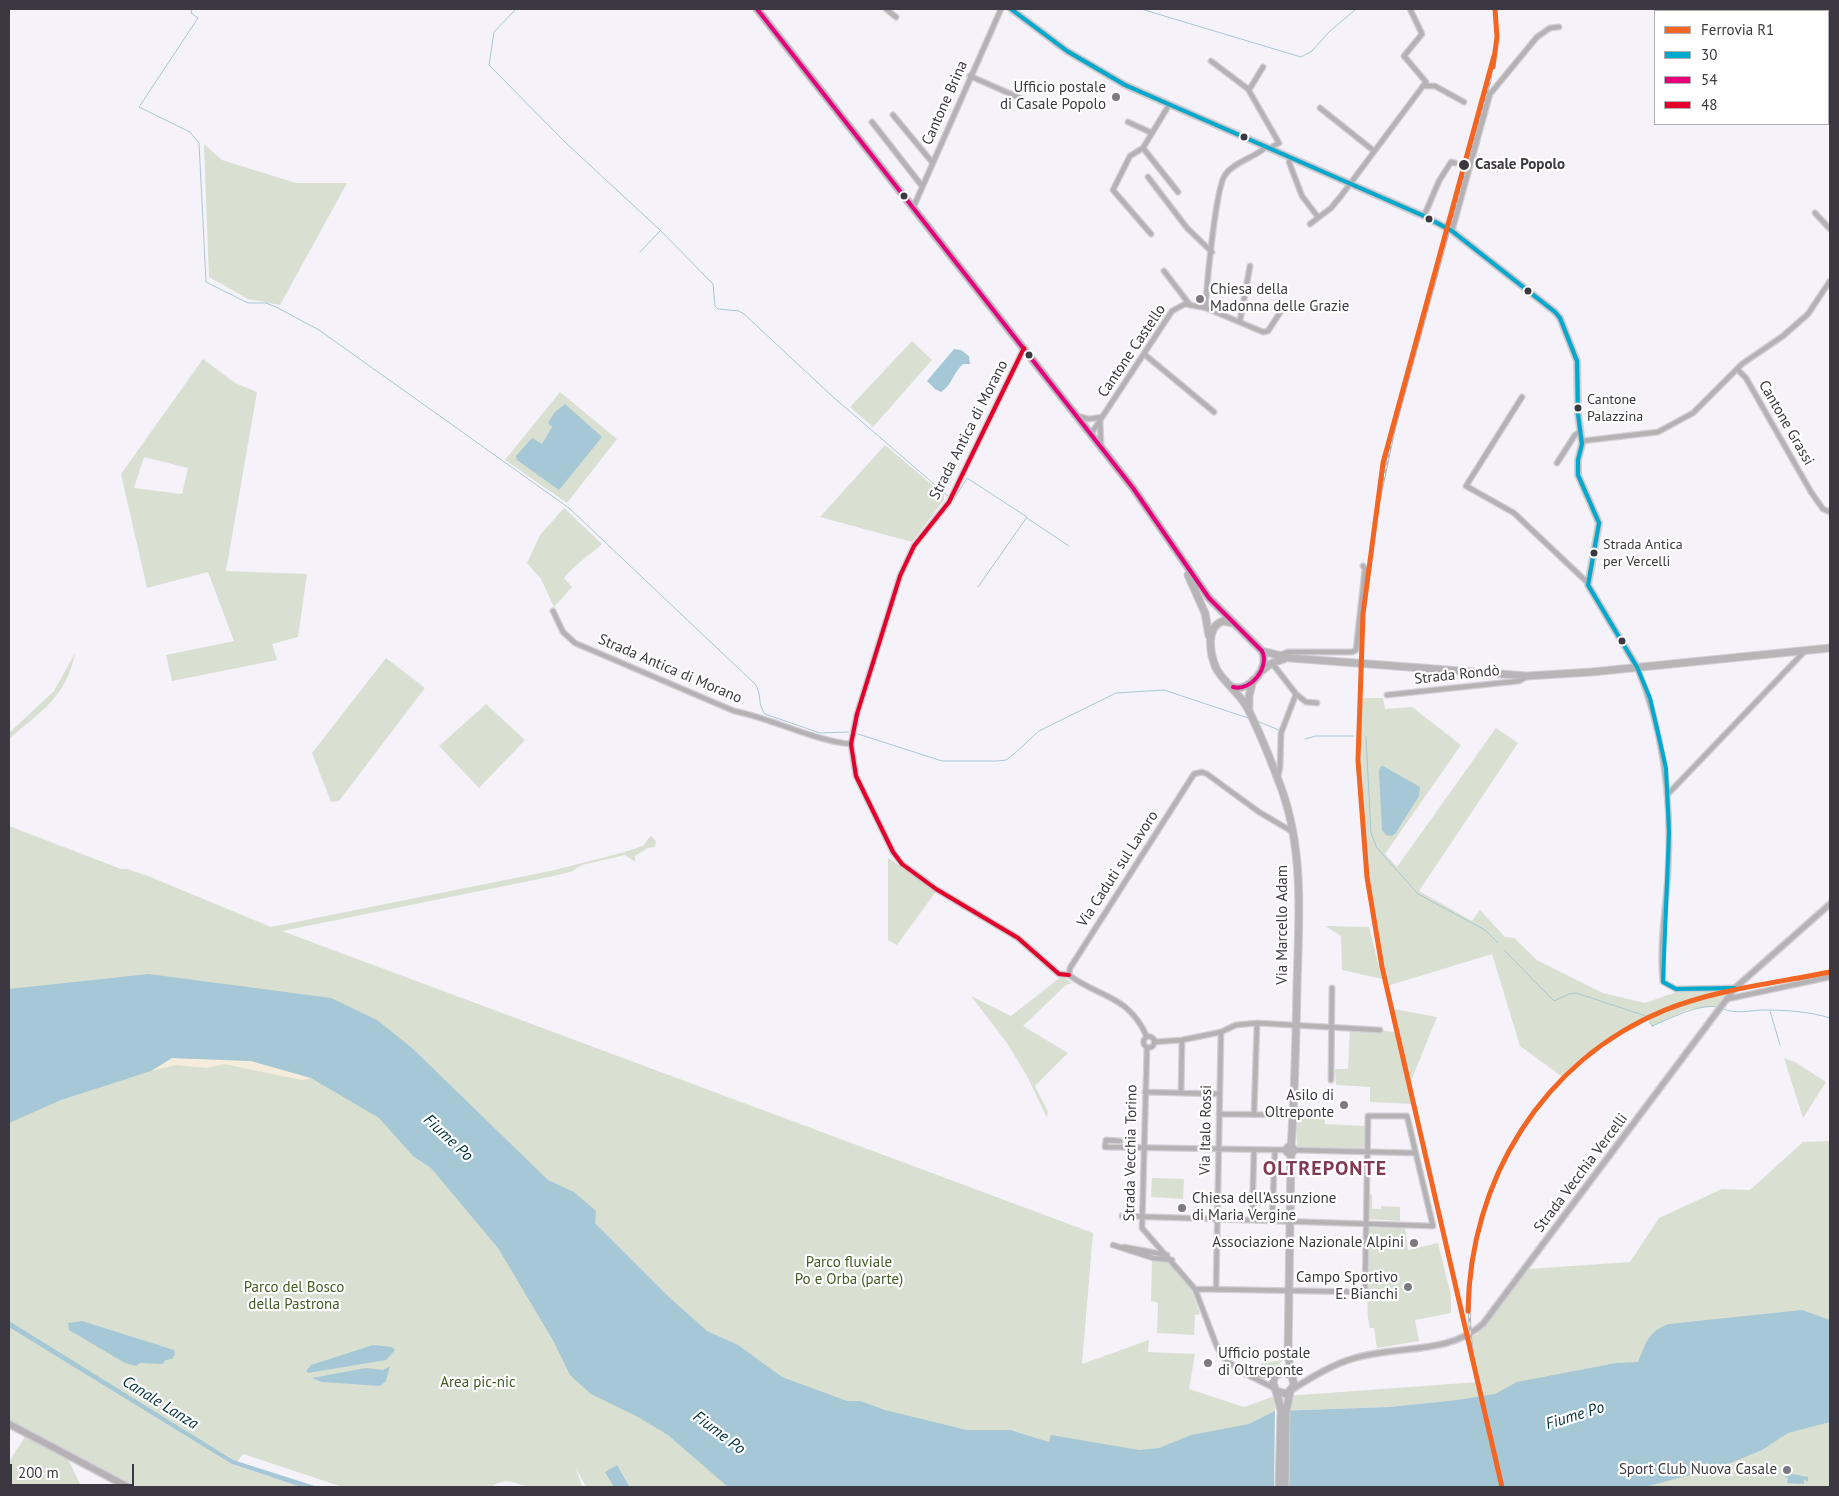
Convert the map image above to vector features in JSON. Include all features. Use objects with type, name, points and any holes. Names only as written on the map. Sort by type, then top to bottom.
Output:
[{"type":"main road","points":[[757,9],[1154,515],[1183,564],[1208,598],[1262,651],[1275,660]]},
{"type":"main road","points":[[1183,564],[1204,613],[1216,668],[1233,687],[1244,687],[1275,660],[1290,658],[1527,676],[1830,648]]},
{"type":"main road","points":[[1211,640],[1212,629],[1216,624],[1227,621],[1233,623]]},
{"type":"main road","points":[[1261,672],[1265,660],[1262,651]]},
{"type":"main road","name":"Via Marcello Adam","points":[[1251,716],[1249,696],[1253,680]]},
{"type":"main road","name":"Via Marcello Adam","points":[[1233,687],[1251,716],[1276,777],[1293,832],[1299,883],[1291,1150],[1288,1356],[1292,1376]]},
{"type":"main road","name":"Via Marcello Adam","points":[[1277,1374],[1288,1356]]},
{"type":"main road","points":[[1279,1487],[1280,1410],[1273,1382],[1277,1374],[1287,1372],[1292,1376],[1291,1393],[1286,1412],[1285,1487]]},
{"type":"main road","points":[[1276,1392],[1283,1394],[1291,1393]]},
{"type":"main road","points":[[9,1424],[128,1487]]},
{"type":"street","points":[[886,9],[896,18]]},
{"type":"street","name":"Cantone Brina","points":[[913,208],[1000,9]]},
{"type":"street","points":[[1310,224],[1331,208],[1426,82],[1404,56],[1422,34],[1410,9]]},
{"type":"street","points":[[1014,10],[1067,51],[1125,85],[1424,216],[1451,230],[1558,315],[1577,362],[1582,441],[1578,475],[1596,511],[1600,528],[1588,583],[1590,591],[1637,667],[1650,698],[1666,768],[1669,832],[1663,982],[1676,989],[1736,988]]},
{"type":"street","points":[[1451,230],[1490,94],[1537,37],[1550,28],[1559,27]]},
{"type":"street","points":[[1206,308],[1206,285],[1220,184],[1230,169],[1279,143],[1249,90],[1211,61]]},
{"type":"street","points":[[1249,90],[1263,67]]},
{"type":"street","points":[[970,76],[1022,99]]},
{"type":"street","points":[[1424,86],[1435,86],[1464,102]]},
{"type":"street","points":[[1151,234],[1113,190],[1130,156],[1142,148],[1168,105]]},
{"type":"street","points":[[1320,108],[1374,151]]},
{"type":"street","points":[[893,115],[932,162]]},
{"type":"street","points":[[872,122],[922,186]]},
{"type":"street","points":[[1128,122],[1152,133]]},
{"type":"street","points":[[1142,148],[1178,192]]},
{"type":"street","points":[[1291,158],[1289,162],[1302,196],[1318,217]]},
{"type":"street","points":[[1424,216],[1439,181],[1451,162],[1455,163]]},
{"type":"street","points":[[1148,178],[1187,228],[1212,252]]},
{"type":"street","points":[[1816,213],[1830,229]]},
{"type":"street","points":[[1240,321],[1250,266]]},
{"type":"street","points":[[1164,271],[1190,305]]},
{"type":"street","points":[[1582,441],[1658,432],[1692,413],[1742,364],[1783,336],[1808,314],[1830,281]]},
{"type":"street","name":"Cantone Castello","points":[[1090,434],[1175,308],[1190,305],[1206,308],[1263,332],[1268,331],[1284,308]]},
{"type":"street","name":"Strada Antica di Morano","points":[[1024,348],[949,502],[914,546],[900,576],[856,714],[851,744],[856,776],[892,852],[902,864],[936,889],[1018,938],[1059,974],[1069,975]]},
{"type":"street","points":[[1144,354],[1214,412]]},
{"type":"street","name":"Cantone Grassi","points":[[1738,370],[1746,378],[1811,492],[1823,509],[1830,512]]},
{"type":"street","points":[[1522,398],[1466,486],[1514,513],[1588,583]]},
{"type":"street","points":[[1076,416],[1089,420],[1101,419],[1099,438],[1102,449]]},
{"type":"street","points":[[1557,463],[1575,435],[1580,432]]},
{"type":"street","points":[[1317,703],[1306,702],[1296,694],[1275,660],[1288,652],[1352,652],[1356,650],[1365,569],[1363,566]]},
{"type":"street","name":"Strada Antica di Morano","points":[[553,611],[563,632],[575,643],[734,711],[756,716],[808,734],[851,744]]},
{"type":"street","points":[[1667,795],[1805,651]]},
{"type":"street","name":"Strada Rondò","points":[[1387,695],[1519,681],[1527,676]]},
{"type":"street","points":[[1276,777],[1280,768],[1282,730],[1296,694]]},
{"type":"street","name":"Via Caduti sul Lavoro","points":[[1069,975],[1070,968],[1194,774],[1202,772],[1207,774],[1276,823],[1293,832]]},
{"type":"street","points":[[1276,823],[1291,823]]},
{"type":"street","name":"Strada Vecchia Vercelli","points":[[1291,1393],[1307,1380],[1355,1358],[1455,1340],[1467,1336],[1484,1324],[1736,988],[1830,904]]},
{"type":"street","points":[[1069,975],[1122,1004],[1134,1017],[1147,1037],[1152,1038],[1154,1042]]},
{"type":"street","points":[[1727,999],[1830,977]]},
{"type":"street","points":[[1331,1080],[1332,988]]},
{"type":"street","points":[[1147,1037],[1143,1042],[1147,1047],[1152,1046],[1154,1042],[1182,1040],[1221,1032],[1236,1025],[1257,1023],[1380,1030]]},
{"type":"street","points":[[1254,1114],[1257,1023]]},
{"type":"street","name":"Via Italo Rossi","points":[[1216,1289],[1221,1032]]},
{"type":"street","points":[[1181,1093],[1182,1040]]},
{"type":"street","name":"Strada Vecchia Torino","points":[[1147,1047],[1142,1228],[1172,1260],[1195,1289],[1217,1347],[1224,1358],[1244,1373],[1276,1392]]},
{"type":"street","points":[[1145,1092],[1219,1094]]},
{"type":"street","points":[[1219,1114],[1292,1115]]},
{"type":"street","points":[[1122,1216],[1365,1222],[1430,1226],[1406,1116],[1368,1116],[1365,1222],[1365,1292],[1195,1289]]},
{"type":"street","points":[[1120,1141],[1106,1140],[1106,1147],[1415,1153]]},
{"type":"street","points":[[1252,1219],[1254,1150]]},
{"type":"street","points":[[1272,1220],[1274,1150]]},
{"type":"street","points":[[1167,1255],[1115,1245],[1152,1258],[1172,1260]]},
{"type":"street","points":[[1244,1373],[1263,1376],[1277,1374]]},
{"type":"street","points":[[1292,1376],[1307,1380]]},
{"type":"green space","points":[[204,144],[222,160],[296,183],[347,183],[280,305],[248,299],[209,277]]},
{"type":"green space","points":[[912,341],[932,360],[873,427],[850,407]]},
{"type":"green space","points":[[203,359],[235,383],[257,392],[226,571],[307,574],[298,637],[272,644],[277,660],[172,681],[166,655],[234,641],[208,572],[147,588],[121,474]],"holes":[[[144,457],[188,468],[182,494],[134,488]]]},
{"type":"green space","points":[[560,392],[617,439],[567,503],[505,460]]},
{"type":"green space","points":[[885,445],[944,495],[944,500],[912,542],[820,517]]},
{"type":"green space","points":[[564,508],[602,544],[577,564],[564,578],[572,587],[554,607],[541,579],[527,563],[540,535]]},
{"type":"green space","points":[[75,653],[71,668],[59,693],[42,711],[9,739],[9,733],[54,691]]},
{"type":"green space","points":[[386,658],[425,688],[339,801],[331,802],[312,753]]},
{"type":"green space","points":[[1359,698],[1383,698],[1385,709],[1412,707],[1461,745],[1385,854],[1397,867],[1496,728],[1518,743],[1419,891],[1472,921],[1480,910],[1505,937],[1514,938],[1537,960],[1603,993],[1645,1003],[1691,987],[1732,988],[1718,1006],[1687,1010],[1652,1027],[1647,1017],[1583,1056],[1561,1076],[1520,1046],[1492,954],[1387,986],[1367,877]]},
{"type":"green space","points":[[486,704],[525,740],[479,788],[439,746]]},
{"type":"green space","points":[[9,826],[121,869],[127,869],[148,876],[271,927],[555,870],[639,847],[644,845],[651,836],[656,841],[655,847],[648,848],[635,856],[635,862],[625,855],[582,865],[573,871],[554,876],[282,931],[1093,1233],[1082,1364],[1149,1340],[1148,1352],[1195,1354],[1189,1389],[1244,1407],[1272,1397],[1478,1382],[1470,1337],[1478,1334],[1478,1329],[1528,1269],[1630,1262],[1659,1218],[1722,1189],[1750,1190],[1803,1142],[1830,1141],[1830,1487],[1512,1487],[1457,1400],[1389,1407],[1275,1411],[1274,1487],[586,1487],[576,1468],[582,1487],[537,1488],[507,1481],[497,1483],[491,1487],[343,1487],[243,1454],[234,1465],[301,1487],[130,1487],[9,1423]]},
{"type":"green space","points":[[888,858],[937,890],[897,945],[888,940]]},
{"type":"green space","points":[[1325,926],[1369,927],[1382,979],[1342,970],[1341,936]]},
{"type":"green space","points":[[1062,976],[1072,983],[1066,985],[1023,1026],[1068,1053],[1035,1086],[1048,1112],[1047,1118],[1027,1076],[1007,1043],[971,996],[1011,1016]]},
{"type":"green space","points":[[1389,1008],[1437,1017],[1409,1086],[1413,1104],[1370,1102],[1370,1087],[1336,1085],[1335,1069],[1348,1069],[1350,1027],[1395,1032]]},
{"type":"green space","points":[[1784,1058],[1795,1062],[1826,1082],[1803,1118]]},
{"type":"green space","points":[[1298,1108],[1325,1109],[1325,1124],[1366,1126],[1365,1151],[1297,1147],[1296,1123],[1299,1122]]},
{"type":"green space","points":[[1152,1178],[1184,1179],[1183,1199],[1151,1197]]},
{"type":"green space","points":[[1369,1194],[1372,1195],[1372,1209],[1381,1209],[1381,1206],[1400,1207],[1400,1221],[1368,1219]]},
{"type":"green space","name":"Campo Sportivo E. Bianchi","points":[[1368,1228],[1405,1228],[1408,1250],[1438,1243],[1451,1295],[1451,1313],[1415,1320],[1419,1341],[1377,1348],[1374,1328],[1370,1328],[1368,1315]]},
{"type":"green space","points":[[1152,1259],[1171,1262],[1192,1291],[1200,1314],[1195,1315],[1194,1335],[1157,1333],[1158,1303],[1151,1301]]},
{"type":"green space","points":[[1283,1360],[1272,1372],[1258,1373],[1262,1363]]},
{"type":"green space","points":[[26,1435],[67,1457],[81,1486],[116,1485],[119,1487],[9,1487],[9,1462]]},
{"type":"sand","points":[[172,1058],[251,1061],[311,1078],[303,1080],[224,1064],[207,1068],[175,1065],[151,1071]]},
{"type":"water","points":[[954,349],[961,350],[969,356],[970,364],[963,364],[948,386],[941,392],[927,381]]},
{"type":"water","points":[[565,404],[602,437],[559,490],[517,460],[516,456],[532,438],[542,444],[552,427],[548,423],[554,413]]},
{"type":"water","points":[[1383,766],[1420,787],[1419,796],[1395,834],[1391,836],[1386,835],[1382,830],[1379,772],[1380,767]]},
{"type":"water","name":"Fiume Po","points":[[149,974],[331,998],[377,1020],[412,1048],[548,1180],[574,1192],[596,1211],[595,1223],[670,1298],[707,1331],[738,1345],[782,1377],[847,1401],[860,1401],[885,1410],[967,1430],[1010,1430],[1049,1442],[1051,1435],[1139,1450],[1159,1448],[1191,1435],[1249,1424],[1275,1411],[1389,1407],[1495,1394],[1517,1382],[1616,1363],[1638,1362],[1651,1335],[1661,1327],[1669,1324],[1802,1310],[1830,1320],[1830,1422],[1788,1433],[1762,1450],[1723,1466],[1645,1487],[728,1487],[668,1435],[638,1417],[591,1394],[570,1375],[554,1342],[498,1248],[431,1168],[413,1156],[379,1118],[311,1078],[251,1061],[172,1058],[151,1071],[61,1100],[9,1123],[9,989]]},
{"type":"water","points":[[9,1321],[233,1460],[318,1487],[301,1487],[232,1464],[9,1327]]},
{"type":"water","points":[[82,1321],[174,1350],[175,1354],[172,1359],[166,1360],[162,1364],[140,1363],[136,1366],[125,1363],[69,1330],[68,1323]]},
{"type":"water","points":[[373,1345],[392,1347],[395,1350],[386,1360],[308,1373],[306,1371],[311,1365]]},
{"type":"water","points":[[390,1366],[386,1381],[380,1386],[322,1382],[312,1378],[366,1368],[383,1370]]},
{"type":"water","points":[[617,1465],[630,1487],[614,1487],[605,1472]]},
{"type":"water","points":[[1787,1473],[1808,1477],[1808,1482],[1804,1479],[1804,1484],[1787,1483],[1788,1478],[1785,1477]]},
{"type":"pier","points":[[1290,1408],[1289,1487],[1274,1487],[1275,1409]]},
{"type":"waterway","points":[[192,9],[191,13],[198,18],[139,107],[190,132],[199,143],[206,282],[248,303],[266,303],[276,307],[319,330],[569,508],[755,684],[765,714],[820,733],[848,732]]},
{"type":"waterway","points":[[516,9],[494,32],[489,65],[566,143],[660,230],[713,284],[715,306],[718,309],[739,311],[744,314],[832,396],[948,496]]},
{"type":"waterway","points":[[1141,9],[1301,57],[1312,51],[1329,32],[1356,9]]},
{"type":"waterway","points":[[640,252],[660,231]]},
{"type":"waterway","points":[[953,501],[967,478],[1027,517],[978,587]]},
{"type":"waterway","points":[[1027,518],[1069,546]]},
{"type":"waterway","points":[[858,734],[942,761],[997,761],[1006,760],[1039,731],[1116,693],[1164,690],[1248,718]]},
{"type":"waterway","points":[[1257,721],[1279,730]]},
{"type":"waterway","points":[[1305,739],[1316,736],[1353,736]]},
{"type":"waterway","points":[[1366,737],[1371,833],[1377,848],[1418,894],[1485,930],[1498,943]]},
{"type":"waterway","points":[[1504,950],[1554,1001],[1576,993],[1646,1016]]},
{"type":"waterway","points":[[1650,1022],[1652,1026],[1693,1009],[1710,1006],[1717,1007]]},
{"type":"waterway","points":[[1723,1009],[1737,1012],[1761,1010],[1796,1011],[1830,1018]]},
{"type":"waterway","points":[[1770,1011],[1780,1045]]},
{"type":"railway","points":[[1374,524],[1394,430],[1490,80],[1497,37],[1495,9]]},
{"type":"railway","points":[[1474,1366],[1469,1310],[1473,1255],[1486,1203],[1506,1154],[1535,1110],[1571,1071],[1614,1037],[1664,1011],[1684,1003],[1725,992],[1830,972]]},
{"type":"rail line","name":"R1","points":[[1493,67],[1497,37],[1495,9]]},
{"type":"rail line","name":"R1","points":[[1494,56],[1383,463],[1363,614],[1358,760],[1367,877],[1382,967],[1502,1487]]},
{"type":"rail line","name":"R1","points":[[1468,1311],[1472,1263],[1482,1216],[1499,1172],[1521,1130],[1549,1093],[1583,1060],[1621,1032],[1665,1010],[1705,997],[1747,987],[1830,972]]},
{"type":"transit line","name":"54","points":[[757,9],[1133,488],[1209,598],[1262,651],[1264,657],[1263,664],[1257,677],[1246,686],[1240,688],[1233,687]]},
{"type":"transit line","name":"30","points":[[1011,9],[1067,51],[1125,85],[1424,216],[1452,231],[1555,312],[1560,318],[1577,361],[1578,414],[1582,444],[1578,460],[1578,475],[1599,523],[1588,585],[1637,667],[1650,698],[1666,768],[1669,832],[1663,982],[1676,989],[1735,988]]},
{"type":"transit line","name":"48","points":[[1024,348],[949,502],[914,546],[900,576],[857,714],[851,744],[856,776],[893,852],[902,864],[936,889],[1018,938],[1059,974],[1069,975]]},
{"type":"place","name":"Ufficio postale di Casale Popolo","points":[[1116,97]]},
{"type":"place","name":"Casale Popolo","points":[[1464,165]]},
{"type":"place","name":"Chiesa della Madonna delle Grazie","points":[[1200,299]]},
{"type":"place","name":"Cantone Palazzina","points":[[1578,408]]},
{"type":"place","name":"Strada Antica per Vercelli","points":[[1594,553]]},
{"type":"place","name":"Asilo di Oltreponte","points":[[1344,1105]]},
{"type":"place","name":"Chiesa dell'Assunzione di Maria Vergine","points":[[1182,1208]]},
{"type":"place","name":"Associazione Nazionale Alpini","points":[[1414,1243]]},
{"type":"place","name":"Campo Sportivo E. Bianchi","points":[[1408,1287]]},
{"type":"place","name":"Ufficio postale di Oltreponte","points":[[1208,1363]]},
{"type":"place","name":"Sport Club Nuova Casale","points":[[1787,1470]]},
{"type":"district","name":"OLTREPONTE","points":[[1325,1169]]},
{"type":"park label","name":"Parco fluviale Po e Orba (parte)","points":[[849,1272]]},
{"type":"park label","name":"Parco del Bosco della Pastrona","points":[[294,1296]]},
{"type":"park label","name":"Area pic-nic","points":[[478,1383]]},
{"type":"water label","name":"Canale Lanza","points":[[160,1403]]}]
